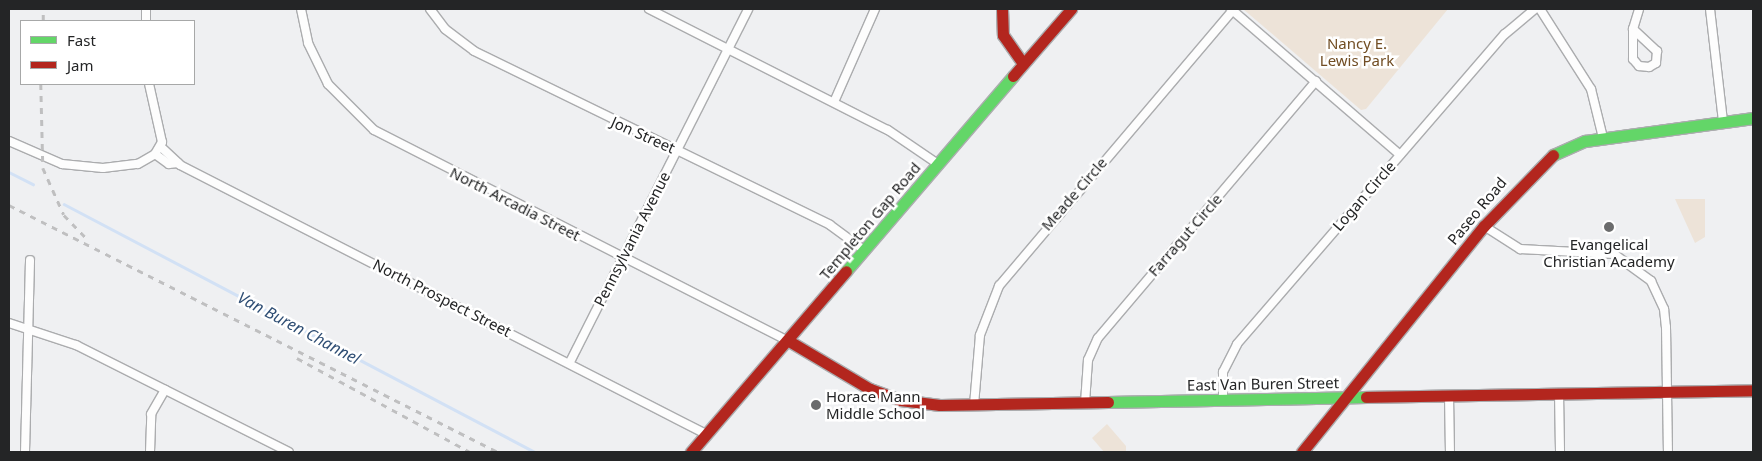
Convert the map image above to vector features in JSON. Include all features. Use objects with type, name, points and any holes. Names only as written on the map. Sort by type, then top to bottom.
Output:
[{"type":"street","name":"North Arcadia Street","points":[[301,9],[319,70],[338,98],[361,120],[387,139],[789,341]]},
{"type":"street","name":"Jon Street","points":[[430,9],[445,29],[474,51],[830,225],[864,250]]},
{"type":"street","points":[[649,9],[834,102],[938,164]]},
{"type":"street","name":"Pennsylvania Avenue","points":[[570,362],[748,9]]},
{"type":"street","points":[[834,102],[875,9]]},
{"type":"street","points":[[1002,9],[1006,43],[1024,64]]},
{"type":"street","name":"Templeton Gap Road","points":[[691,452],[789,341],[864,250],[1071,9]]},
{"type":"street","points":[[1232,9],[1400,155]]},
{"type":"street","name":"Meade Circle","points":[[974,405],[980,335],[999,286],[1232,9]]},
{"type":"street","name":"Logan Circle","points":[[1223,400],[1223,372],[1237,344],[1505,34],[1535,9]]},
{"type":"street","points":[[1540,9],[1591,89],[1602,138]]},
{"type":"street","points":[[1633,29],[1657,51],[1656,63],[1649,68],[1639,66],[1633,59],[1633,29],[1639,9]]},
{"type":"street","points":[[1710,9],[1723,122]]},
{"type":"street","name":"Farragut Circle","points":[[1085,403],[1088,360],[1098,338],[1316,82]]},
{"type":"street","points":[[9,141],[50,160],[87,168],[138,164],[155,154],[161,147],[163,134],[149,85]]},
{"type":"street","name":"Paseo Road","points":[[1302,452],[1484,226],[1548,157],[1570,145],[1602,138],[1753,118]]},
{"type":"street","name":"North Prospect Street","points":[[161,147],[178,162],[570,362],[706,434]]},
{"type":"street","name":"North Prospect Street","points":[[155,154],[169,164],[178,162]]},
{"type":"street","points":[[1484,226],[1520,249],[1608,253],[1643,273],[1664,309],[1668,452]]},
{"type":"street","points":[[25,452],[30,260]]},
{"type":"street","points":[[9,323],[76,345],[283,451]]},
{"type":"street","name":"East Van Buren Street","points":[[789,341],[842,376],[884,395],[917,403],[974,405],[1753,390]]},
{"type":"street","points":[[150,452],[151,414],[165,390]]},
{"type":"street","points":[[1559,394],[1560,452]]},
{"type":"street","points":[[1449,396],[1450,452]]},
{"type":"green space","name":"Nancy E. Lewis Park","points":[[1243,9],[1448,9],[1366,109],[1361,110]]},
{"type":"green space","points":[[1675,199],[1705,199],[1705,237],[1695,243]]},
{"type":"green space","points":[[1107,424],[1126,446],[1126,452],[1104,452],[1092,438]]},
{"type":"waterway","name":"Van Buren Channel","points":[[9,172],[33,184]]},
{"type":"waterway","name":"Van Buren Channel","points":[[64,204],[535,452]]},
{"type":"railway","points":[[43,9],[43,20]]},
{"type":"railway","points":[[41,85],[43,168],[64,215],[89,241]]},
{"type":"railway","points":[[9,205],[498,452]]},
{"type":"railway","points":[[297,358],[470,452]]},
{"type":"traffic: fast","points":[[846,271],[1013,76]]},
{"type":"traffic: fast","points":[[1553,155],[1585,141],[1753,118]]},
{"type":"traffic: fast","points":[[1108,402],[1366,397]]},
{"type":"traffic: jam","points":[[1002,9],[1003,35],[1023,64]]},
{"type":"traffic: jam","points":[[1013,76],[1071,9]]},
{"type":"traffic: jam","points":[[1302,452],[1484,226],[1553,155]]},
{"type":"traffic: jam","points":[[691,452],[846,271]]},
{"type":"traffic: jam","points":[[789,341],[870,389],[900,400],[940,405],[1108,402]]},
{"type":"traffic: jam","points":[[1366,397],[1753,390]]},
{"type":"place","name":"Evangelical Christian Academy","points":[[1609,227]]},
{"type":"place","name":"Horace Mann Middle School","points":[[816,405]]}]
